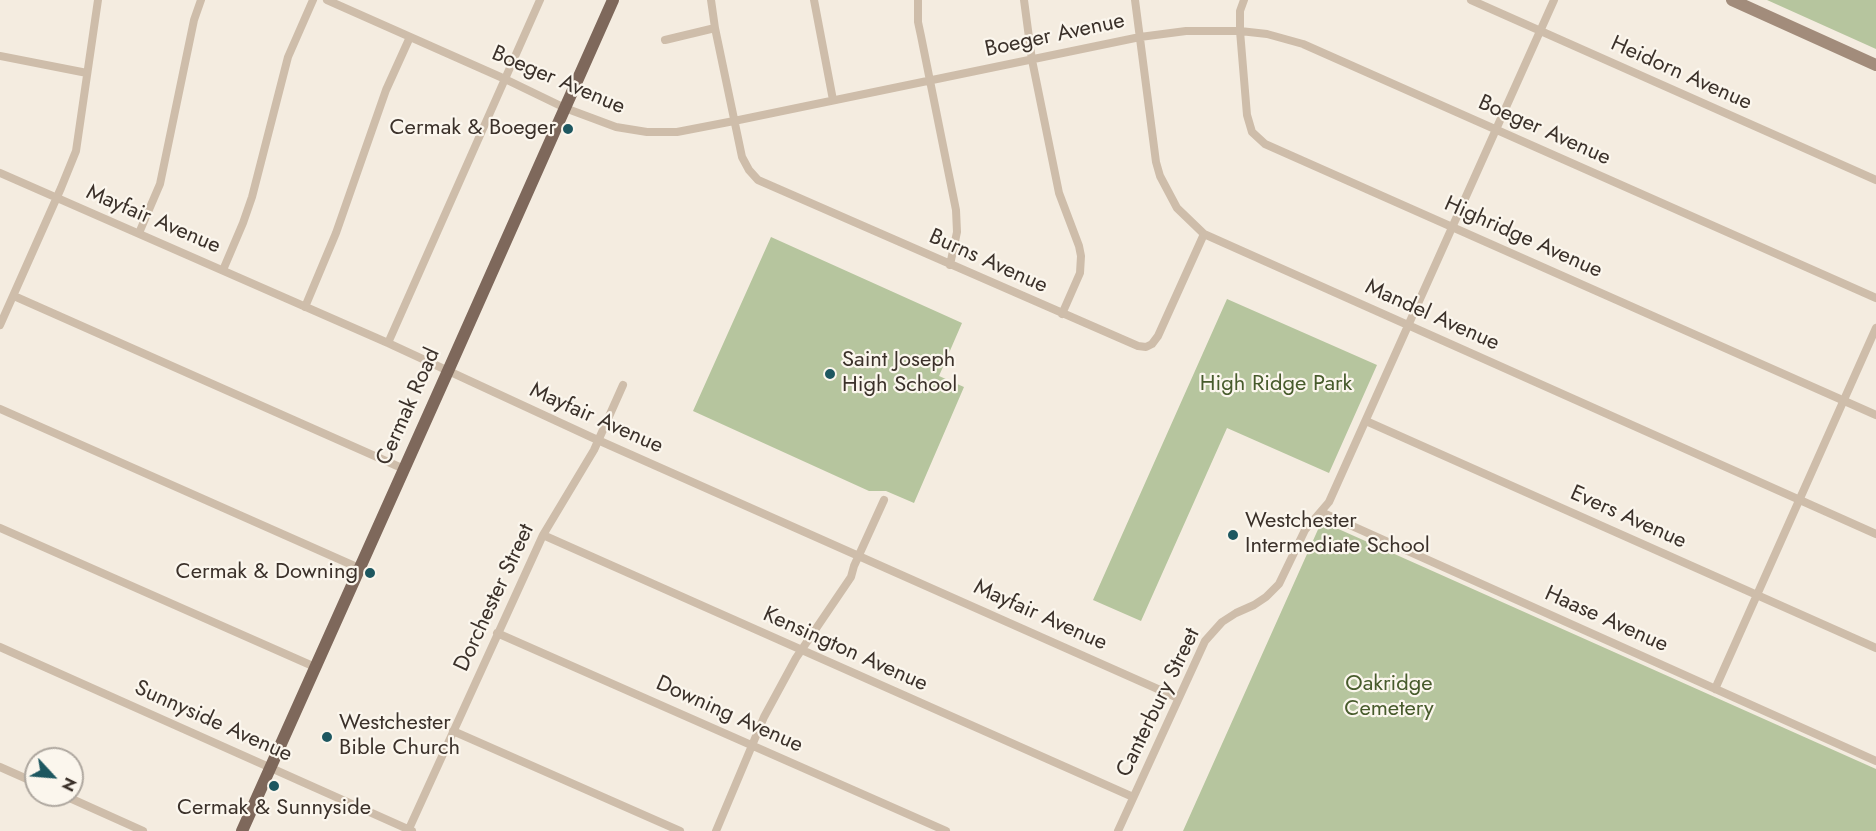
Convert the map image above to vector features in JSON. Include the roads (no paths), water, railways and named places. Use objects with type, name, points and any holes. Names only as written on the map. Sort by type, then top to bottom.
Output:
[{"type":"main road","name":"Cermak Road","points":[[242,831],[613,0]]},
{"type":"main road","points":[[1732,0],[1876,65]]},
{"type":"street","points":[[0,325],[57,198],[75,151],[98,0]]},
{"type":"street","points":[[139,233],[160,184],[194,20],[201,0]]},
{"type":"street","points":[[223,270],[252,197],[288,57],[313,0]]},
{"type":"street","name":"Boeger Avenue","points":[[327,0],[565,108],[616,128],[647,132],[677,132],[1140,37],[1186,31],[1240,31],[1268,34],[1303,44],[1876,298]]},
{"type":"street","points":[[388,343],[540,0]]},
{"type":"street","name":"Burns Avenue","points":[[711,0],[742,157],[748,170],[758,180],[1062,314],[1138,346],[1146,347],[1152,344],[1158,336],[1204,234]]},
{"type":"street","points":[[814,0],[833,100]]},
{"type":"street","points":[[918,0],[918,22],[956,210],[957,232],[950,265]]},
{"type":"street","points":[[1024,0],[1032,60],[1059,193],[1081,256],[1080,273],[1062,314]]},
{"type":"street","name":"Mandel Avenue","points":[[1135,0],[1156,162],[1160,176],[1177,208],[1204,234],[1876,534]]},
{"type":"street","name":"Highridge Avenue","points":[[1244,0],[1240,12],[1240,31],[1248,125],[1256,137],[1265,144],[1876,415]]},
{"type":"street","name":"Heidorn Avenue","points":[[1472,0],[1876,180]]},
{"type":"street","name":"Canterbury Street","points":[[1118,831],[1199,651],[1208,636],[1228,618],[1254,605],[1271,592],[1283,577],[1305,530],[1329,502],[1554,0]]},
{"type":"street","points":[[665,40],[715,28]]},
{"type":"street","points":[[305,307],[336,233],[386,90],[410,37]]},
{"type":"street","points":[[0,56],[87,73]]},
{"type":"street","name":"Mayfair Avenue","points":[[0,173],[388,343],[598,440],[1178,698]]},
{"type":"street","points":[[14,296],[404,469]]},
{"type":"street","points":[[1715,690],[1876,328]]},
{"type":"street","name":"Dorchester Street","points":[[410,831],[543,535],[598,440],[623,385]]},
{"type":"street","points":[[0,409],[359,568]]},
{"type":"street","name":"Evers Avenue","points":[[1366,421],[1876,648]]},
{"type":"street","points":[[716,831],[772,702],[801,650],[851,577],[884,500]]},
{"type":"street","name":"Haase Avenue","points":[[1321,512],[1876,762]]},
{"type":"street","points":[[0,528],[315,667]]},
{"type":"street","name":"Kensington Avenue","points":[[543,535],[1133,797]]},
{"type":"street","name":"Downing Avenue","points":[[497,633],[946,831]]},
{"type":"street","name":"Sunnyside Avenue","points":[[0,647],[410,831]]},
{"type":"street","points":[[453,731],[680,831]]},
{"type":"street","points":[[0,767],[24,778]]},
{"type":"street","points":[[84,804],[143,831]]},
{"type":"place","name":"Cermak & Boeger","points":[[568,129]]},
{"type":"place","name":"Saint Joseph High School","points":[[830,374]]},
{"type":"place","name":"Westchester Intermediate School","points":[[1233,535]]},
{"type":"place","name":"Cermak & Downing","points":[[370,573]]},
{"type":"place","name":"Westchester Bible Church","points":[[327,737]]},
{"type":"place","name":"Cermak & Sunnyside","points":[[274,786]]},
{"type":"park label","name":"High Ridge Park","points":[[1276,385]]},
{"type":"park label","name":"Oakridge Cemetery","points":[[1389,698]]}]
